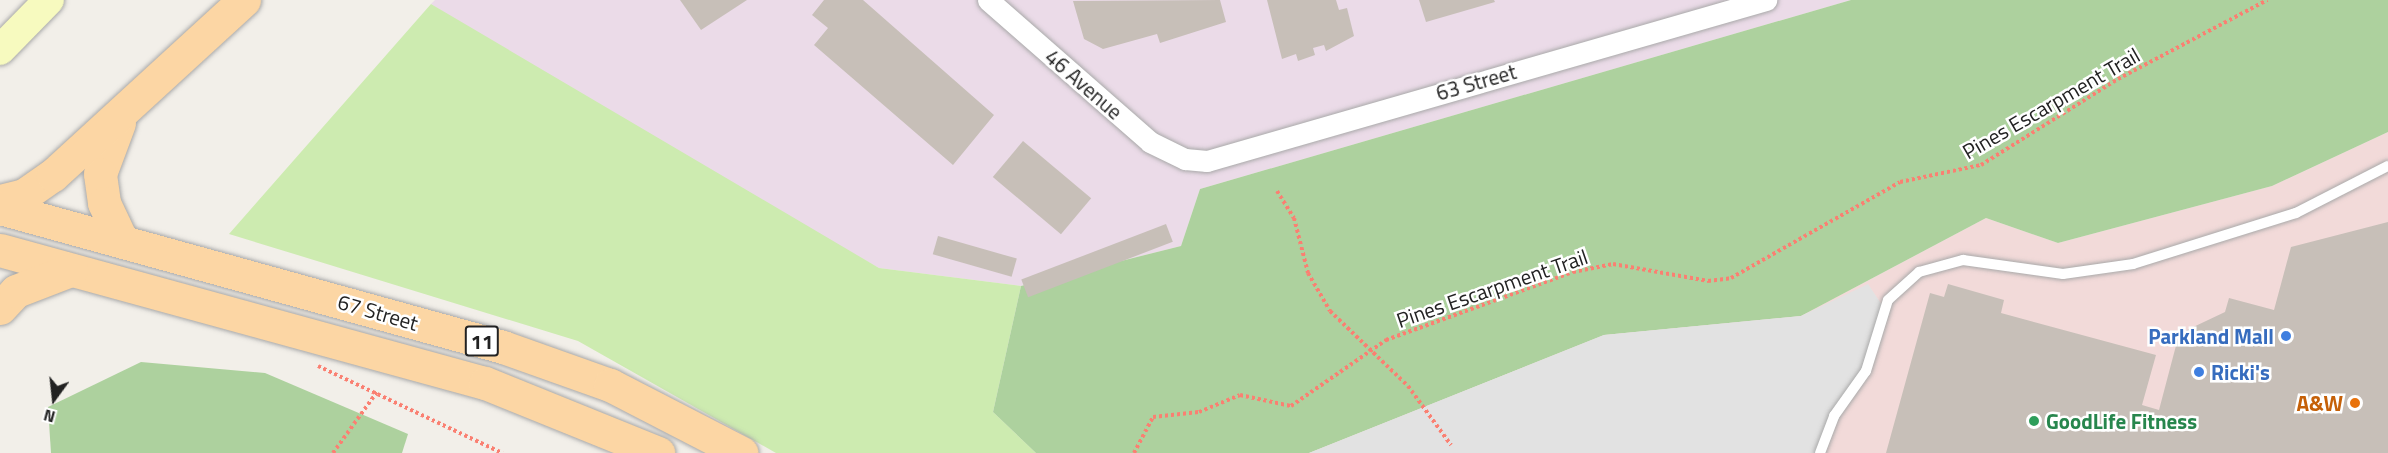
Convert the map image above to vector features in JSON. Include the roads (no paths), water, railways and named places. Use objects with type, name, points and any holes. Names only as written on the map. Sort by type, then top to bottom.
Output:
[{"type":"main road","points":[[0,50],[50,0]]},
{"type":"main road","points":[[0,201],[24,195],[53,175],[121,119],[244,0]]},
{"type":"main road","points":[[121,119],[100,174],[104,203],[133,245]]},
{"type":"main road","name":"67 Street","points":[[0,208],[513,351],[610,385],[742,453]]},
{"type":"main road","name":"67 Street","points":[[0,250],[485,383],[658,453]]},
{"type":"main road","points":[[0,308],[16,291],[71,270]]},
{"type":"street","name":"46 Avenue","points":[[988,0],[1150,142],[1185,159]]},
{"type":"street","name":"63 Street","points":[[1185,159],[1221,159],[1766,0]]},
{"type":"lane","points":[[1821,453],[1834,416],[1866,371],[1888,300],[1919,272],[1963,260],[2063,274],[2133,264],[2289,216],[2388,166]]},
{"type":"place","name":"Parkland Mall","points":[[2286,336]]},
{"type":"place","name":"Ricki's","points":[[2199,372]]},
{"type":"place","name":"A&W","points":[[2355,403]]},
{"type":"place","name":"GoodLife Fitness","points":[[2034,421]]}]
